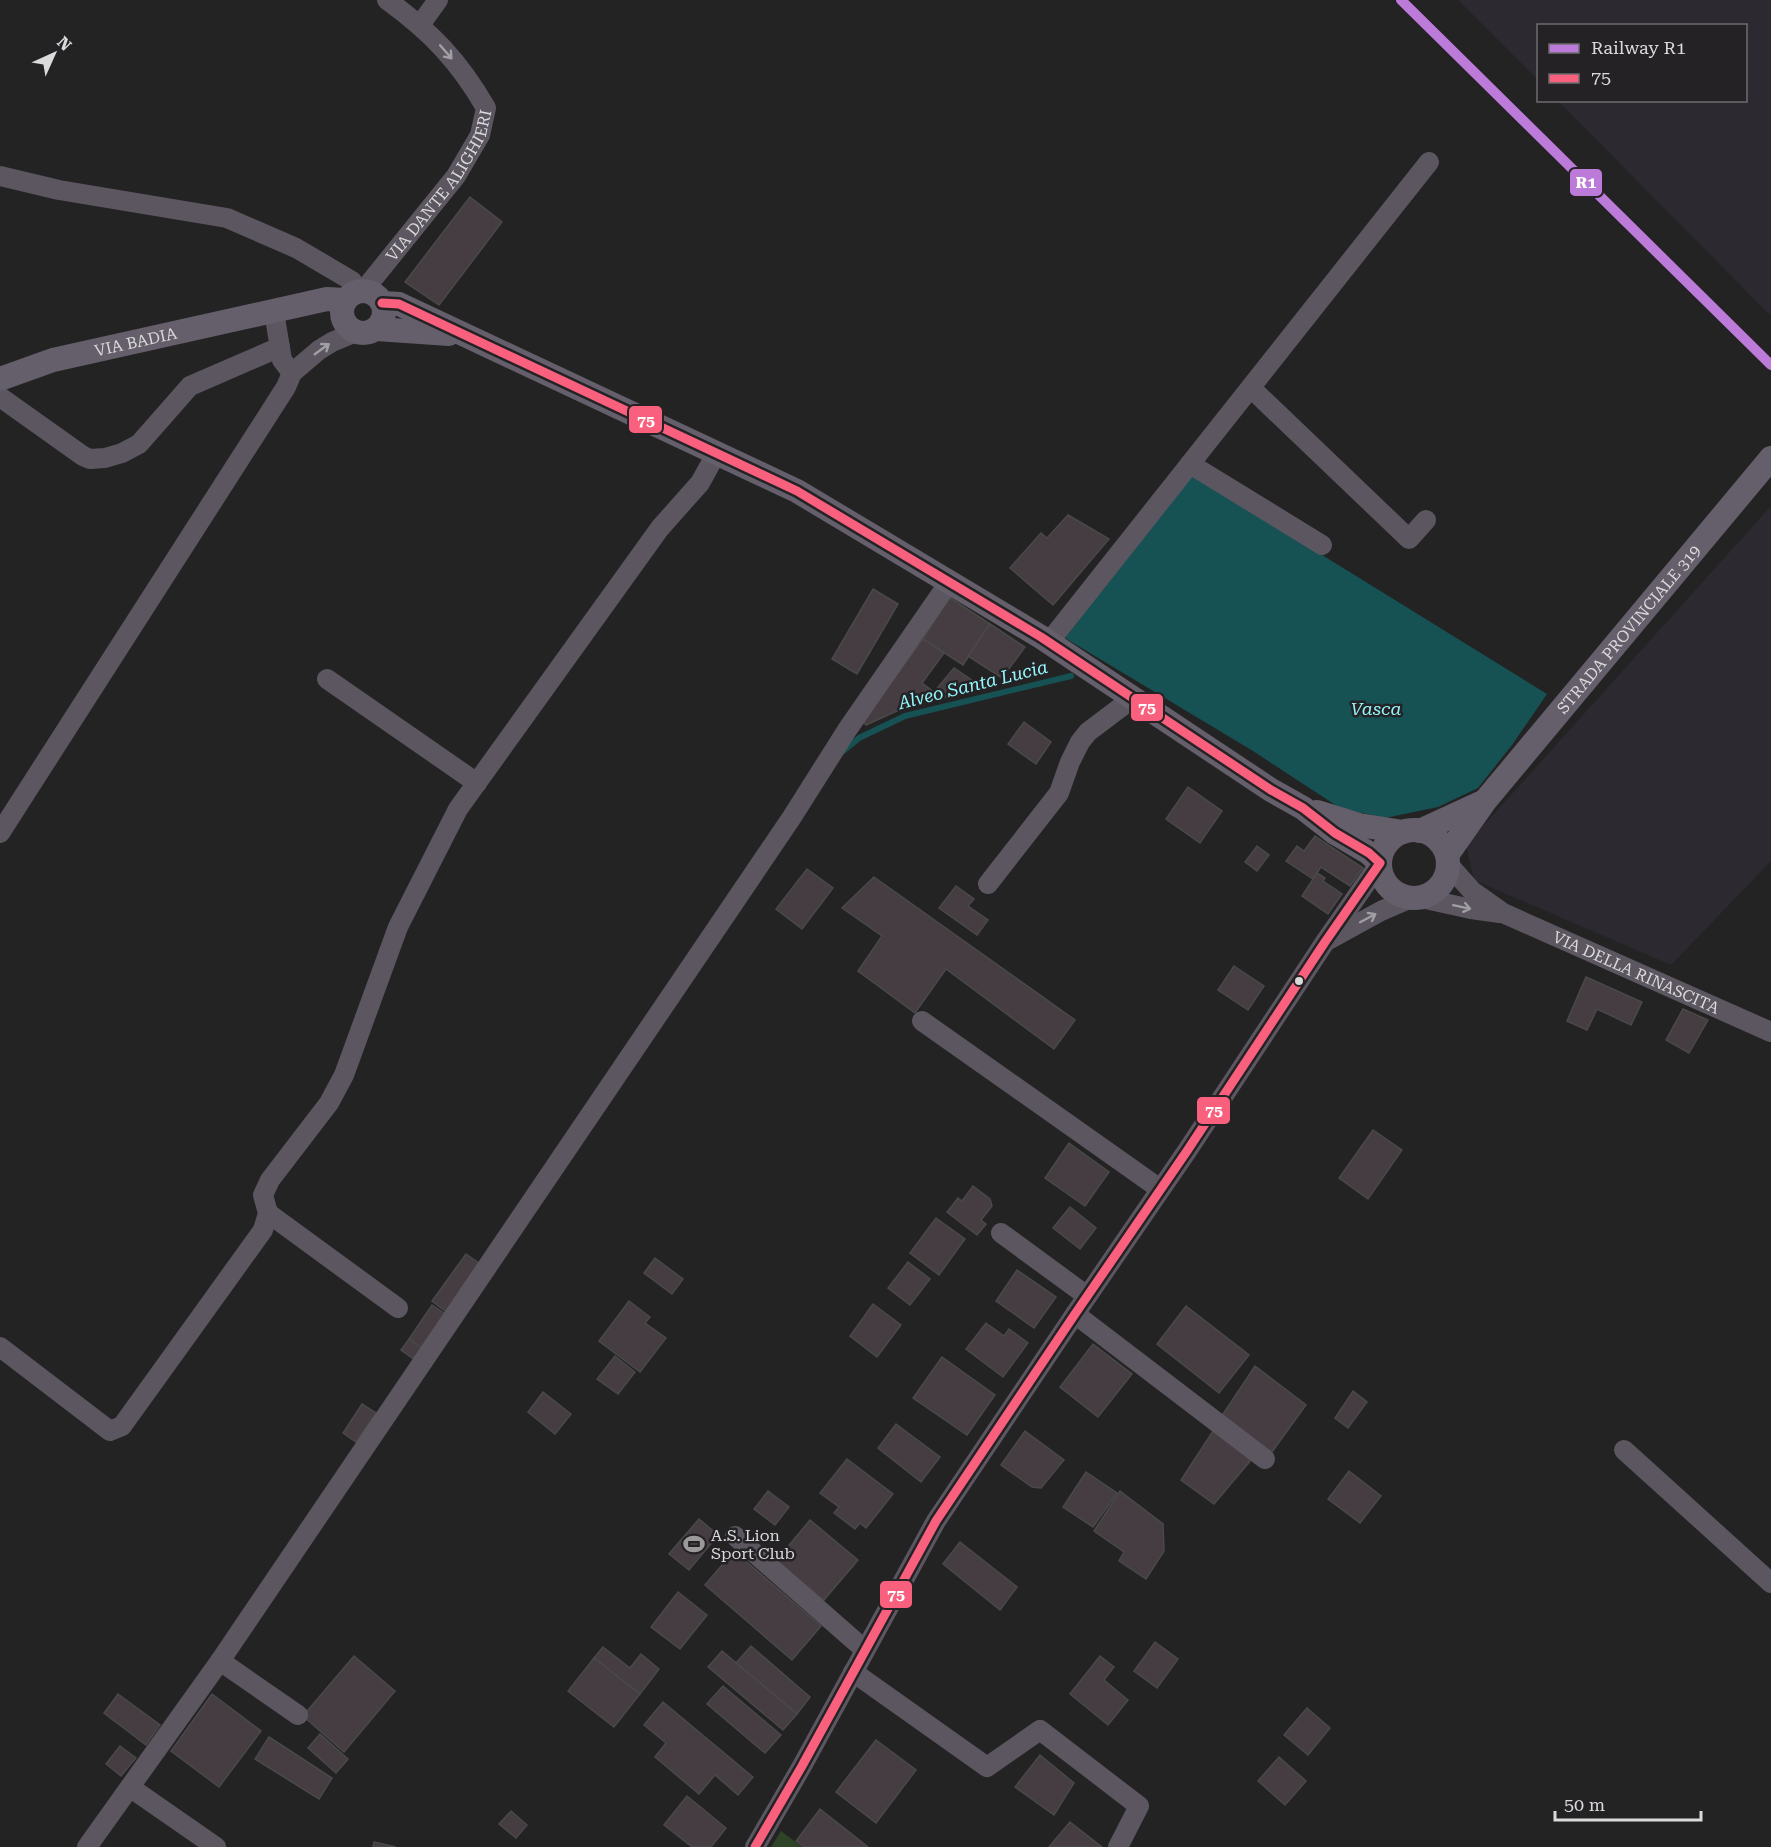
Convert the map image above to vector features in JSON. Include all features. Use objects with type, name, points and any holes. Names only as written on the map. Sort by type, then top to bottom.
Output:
[{"type":"main road","name":"VIA BADIA","points":[[0,379],[53,360],[274,312],[360,309],[464,335],[797,491],[1049,642],[1271,790],[1303,808]]},
{"type":"main road","name":"STRADA PROVINCIALE 319","points":[[1447,860],[1485,801],[1771,458]]},
{"type":"main road","points":[[1303,808],[1359,825],[1412,832],[1437,839],[1447,860],[1447,873],[1437,889],[1416,898],[1396,893],[1389,887],[1381,873],[1380,863],[1384,848],[1389,841],[1412,832],[1485,801]]},
{"type":"main road","points":[[1303,808],[1380,863]]},
{"type":"street","name":"VIA DANTE ALIGHIERI","points":[[360,309],[456,176],[480,135],[486,108],[474,87],[448,54],[420,25],[387,0]]},
{"type":"street","points":[[420,25],[438,0]]},
{"type":"street","points":[[1049,642],[1430,162]]},
{"type":"street","points":[[0,177],[59,190],[227,218],[296,248],[352,281],[360,309],[332,342],[292,373],[286,387],[0,833]]},
{"type":"street","points":[[274,312],[282,360],[292,373]]},
{"type":"street","points":[[0,397],[83,456],[90,459],[105,458],[122,453],[139,444],[190,386],[280,347]]},
{"type":"street","points":[[1251,388],[1409,539],[1426,520]]},
{"type":"street","points":[[0,1347],[110,1431],[122,1426],[263,1230],[268,1213],[263,1195],[270,1180],[328,1102],[344,1075],[398,927],[458,809],[660,528],[700,483],[716,454]]},
{"type":"street","points":[[1190,464],[1322,545]]},
{"type":"street","points":[[87,1847],[220,1661],[772,846],[847,730],[950,581]]},
{"type":"street","points":[[327,679],[477,783]]},
{"type":"street","points":[[988,884],[1059,793],[1080,742],[1088,732],[1133,698]]},
{"type":"street","name":"VIA DELLA RINASCITA","points":[[1447,860],[1472,891],[1503,913],[1771,1032]]},
{"type":"street","points":[[755,1847],[936,1521],[1380,863]]},
{"type":"street","points":[[1325,942],[1381,911],[1416,898]]},
{"type":"street","name":"VIA DELLA RINASCITA","points":[[1416,898],[1503,913]]},
{"type":"street","points":[[922,1021],[1160,1189]]},
{"type":"street","points":[[268,1213],[398,1308]]},
{"type":"street","points":[[1001,1233],[1087,1296]]},
{"type":"street","points":[[1075,1314],[1265,1458]]},
{"type":"street","points":[[1623,1450],[1771,1582]]},
{"type":"street","points":[[735,1536],[865,1650]]},
{"type":"street","points":[[220,1661],[298,1715]]},
{"type":"street","points":[[853,1672],[987,1767],[1040,1730],[1139,1806],[1118,1847]]},
{"type":"street","points":[[130,1788],[216,1847]]},
{"type":"shaded area","points":[[1458,0],[1771,0],[1771,316],[1559,102],[1747,102],[1747,24],[1537,24],[1537,79]]},
{"type":"shaded area","points":[[1771,506],[1771,861],[1671,965],[1474,880],[1466,845]]},
{"type":"green space","points":[[781,1831],[802,1847],[771,1847]]},
{"type":"water","name":"Vasca","points":[[1191,474],[1547,694],[1512,745],[1478,788],[1438,807],[1385,818],[1340,808],[1253,751],[1065,638]]},
{"type":"building","points":[[470,197],[502,222],[439,305],[405,282]]},
{"type":"building","points":[[1068,515],[1109,539],[1053,605],[1010,568],[1041,533],[1047,538]]},
{"type":"building","points":[[873,589],[898,604],[857,674],[832,659]]},
{"type":"building","points":[[949,597],[990,624],[963,665],[923,639]]},
{"type":"building","points":[[990,624],[1025,647],[1002,678],[968,656]]},
{"type":"building","points":[[923,639],[944,653],[922,683],[934,692],[954,668],[985,689],[910,705],[866,725],[862,721]]},
{"type":"building","points":[[1024,722],[1051,742],[1036,764],[1008,744]]},
{"type":"building","points":[[1188,787],[1222,811],[1200,843],[1166,819]]},
{"type":"building","points":[[1315,836],[1363,868],[1350,886],[1321,867],[1313,879],[1286,861],[1297,846],[1304,851]]},
{"type":"building","points":[[1257,846],[1269,855],[1257,871],[1245,862]]},
{"type":"building","points":[[807,869],[833,888],[802,929],[776,909]]},
{"type":"building","points":[[1317,873],[1325,878],[1323,881],[1342,894],[1328,914],[1302,896]]},
{"type":"building","points":[[874,877],[1075,1020],[1054,1049],[946,969],[915,1013],[858,971],[882,936],[842,908]]},
{"type":"building","points":[[956,886],[974,899],[968,906],[988,920],[977,935],[939,908]]},
{"type":"building","points":[[1234,966],[1264,986],[1248,1010],[1218,990]]},
{"type":"building","points":[[1586,977],[1642,1002],[1631,1025],[1597,1009],[1587,1030],[1567,1021]]},
{"type":"building","points":[[1683,1009],[1708,1020],[1689,1053],[1666,1040]]},
{"type":"building","points":[[1373,1130],[1402,1150],[1368,1199],[1339,1178]]},
{"type":"building","points":[[1069,1143],[1109,1172],[1085,1206],[1045,1178]]},
{"type":"building","points":[[973,1186],[990,1199],[992,1206],[981,1220],[986,1224],[977,1235],[947,1212],[958,1198],[962,1201]]},
{"type":"building","points":[[1070,1207],[1096,1228],[1080,1249],[1053,1228]]},
{"type":"building","points":[[936,1218],[965,1239],[939,1275],[910,1253]]},
{"type":"building","points":[[466,1254],[483,1266],[449,1314],[432,1301]]},
{"type":"building","points":[[655,1258],[683,1279],[672,1294],[644,1273]]},
{"type":"building","points":[[908,1262],[930,1279],[910,1305],[888,1288]]},
{"type":"building","points":[[1017,1270],[1056,1297],[1034,1328],[996,1301]]},
{"type":"building","points":[[629,1301],[650,1317],[645,1323],[666,1338],[640,1372],[599,1341]]},
{"type":"building","points":[[873,1304],[901,1325],[877,1357],[850,1336]]},
{"type":"building","points":[[432,1305],[447,1315],[423,1349],[409,1339]]},
{"type":"building","points":[[1186,1306],[1249,1355],[1219,1393],[1157,1344]]},
{"type":"building","points":[[986,1323],[1004,1336],[1009,1329],[1028,1343],[1003,1377],[966,1349]]},
{"type":"building","points":[[409,1339],[423,1349],[415,1360],[401,1350]]},
{"type":"building","points":[[1093,1344],[1132,1374],[1098,1417],[1060,1387]]},
{"type":"building","points":[[615,1356],[635,1372],[618,1394],[597,1379]]},
{"type":"building","points":[[942,1357],[995,1395],[967,1435],[913,1398]]},
{"type":"building","points":[[1255,1366],[1306,1405],[1269,1456],[1221,1417]]},
{"type":"building","points":[[1353,1391],[1367,1402],[1348,1428],[1335,1418]]},
{"type":"building","points":[[543,1392],[571,1414],[555,1434],[528,1412]]},
{"type":"building","points":[[362,1404],[376,1413],[356,1442],[343,1433]]},
{"type":"building","points":[[896,1424],[940,1457],[921,1482],[878,1448]]},
{"type":"building","points":[[1025,1431],[1064,1460],[1041,1488],[1032,1487],[1001,1465]]},
{"type":"building","points":[[1213,1431],[1251,1460],[1214,1504],[1181,1480]]},
{"type":"building","points":[[847,1459],[893,1494],[866,1528],[860,1523],[855,1529],[834,1513],[839,1507],[820,1493]]},
{"type":"building","points":[[1349,1471],[1381,1496],[1360,1523],[1328,1499]]},
{"type":"building","points":[[1086,1472],[1117,1493],[1093,1527],[1063,1507]]},
{"type":"building","points":[[768,1491],[789,1507],[775,1525],[754,1509]]},
{"type":"building","points":[[1120,1491],[1163,1524],[1164,1551],[1146,1579],[1119,1561],[1124,1552],[1094,1531]]},
{"type":"building","name":"A.S. Lion Sport Club","points":[[699,1519],[718,1535],[689,1570],[669,1554]]},
{"type":"building","points":[[810,1520],[858,1560],[824,1600],[776,1561]]},
{"type":"building","points":[[960,1542],[1017,1587],[1000,1610],[943,1564]]},
{"type":"building","points":[[734,1551],[821,1626],[792,1660],[705,1585]]},
{"type":"building","points":[[678,1592],[707,1615],[680,1649],[651,1627]]},
{"type":"building","points":[[1155,1642],[1178,1659],[1157,1688],[1134,1671]]},
{"type":"building","points":[[751,1646],[810,1697],[797,1714],[736,1663]]},
{"type":"building","points":[[603,1647],[630,1668],[641,1654],[659,1669],[640,1694],[594,1658]]},
{"type":"building","points":[[722,1651],[797,1714],[783,1730],[708,1667]]},
{"type":"building","points":[[354,1656],[395,1691],[344,1752],[303,1716]]},
{"type":"building","points":[[1100,1656],[1114,1667],[1104,1680],[1128,1700],[1108,1725],[1070,1694]]},
{"type":"building","points":[[594,1658],[640,1694],[614,1727],[568,1691]]},
{"type":"building","points":[[723,1686],[781,1735],[765,1753],[707,1704]]},
{"type":"building","points":[[118,1694],[160,1725],[146,1745],[104,1713]]},
{"type":"building","points":[[212,1694],[261,1731],[219,1787],[171,1751]]},
{"type":"building","points":[[663,1702],[753,1777],[738,1795],[715,1775],[699,1794],[655,1757],[666,1743],[644,1725]]},
{"type":"building","points":[[1307,1708],[1330,1728],[1308,1755],[1284,1735]]},
{"type":"building","points":[[320,1734],[348,1759],[336,1773],[308,1748]]},
{"type":"building","points":[[269,1737],[332,1778],[319,1799],[255,1759]]},
{"type":"building","points":[[876,1740],[916,1770],[876,1823],[836,1792]]},
{"type":"building","points":[[120,1746],[136,1758],[121,1776],[106,1764]]},
{"type":"building","points":[[1040,1755],[1074,1783],[1054,1815],[1015,1787]]},
{"type":"building","points":[[1279,1757],[1306,1781],[1285,1805],[1258,1781]]},
{"type":"building","points":[[687,1796],[726,1828],[711,1847],[692,1847],[664,1825]]},
{"type":"building","points":[[820,1809],[868,1847],[804,1847],[796,1841]]},
{"type":"building","points":[[511,1811],[527,1825],[516,1838],[499,1824]]},
{"type":"building","points":[[1070,1822],[1102,1847],[1049,1847]]},
{"type":"building","points":[[374,1842],[396,1847],[373,1847]]},
{"type":"waterway","name":"Alveo Santa Lucia","points":[[842,752],[859,738],[905,716],[1071,676]]},
{"type":"rail line","name":"R1","points":[[1401,0],[1771,365]]},
{"type":"transit line","name":"75","points":[[382,303],[399,304],[797,491],[1041,637],[1271,790],[1303,808],[1380,863],[936,1521],[755,1847]]},
{"type":"place","name":"A.S. Lion Sport Club","points":[[694,1544]]}]
